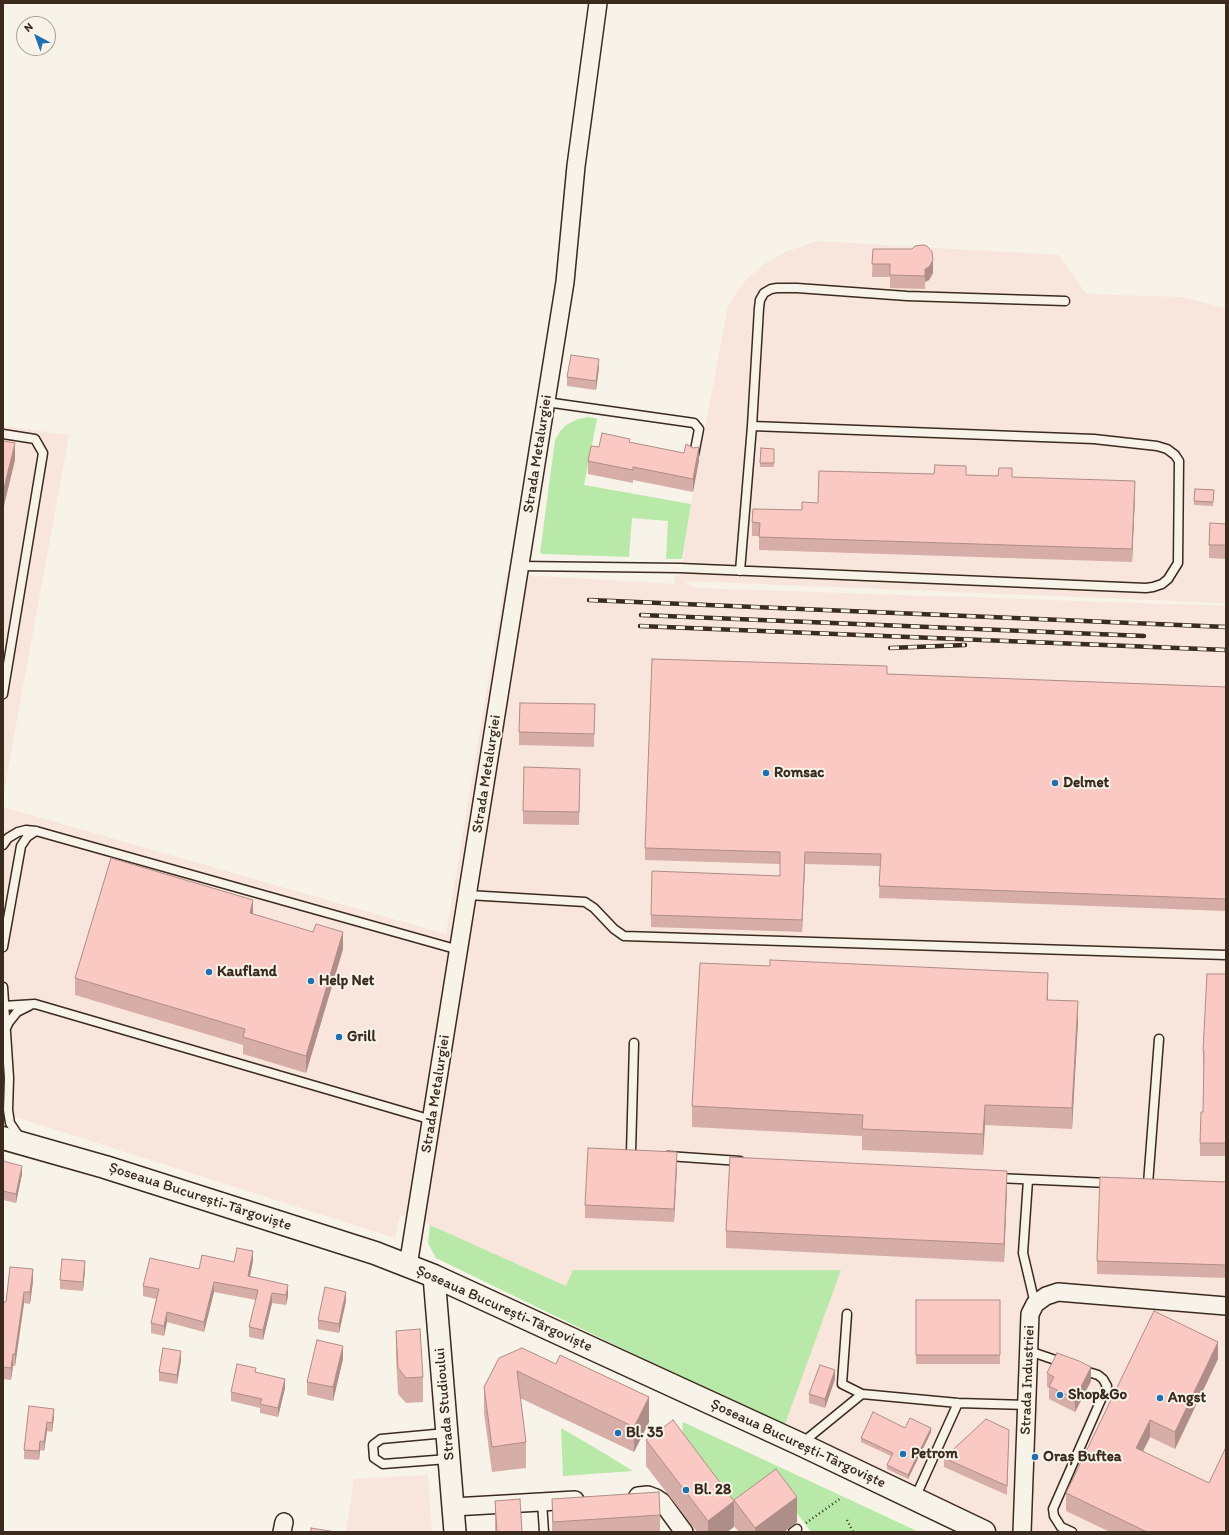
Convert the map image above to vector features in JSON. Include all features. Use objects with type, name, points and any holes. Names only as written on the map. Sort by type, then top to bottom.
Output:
[{"type":"main road","name":"Șoseaua București-Târgoviște","points":[[3,1138],[27,1144],[375,1253],[434,1276],[800,1444],[984,1532]]},
{"type":"street","name":"Strada Metalurgiei","points":[[408,1266],[565,282],[576,166],[598,3]]},
{"type":"street","name":"Strada Studioului","points":[[434,1276],[455,1532]]},
{"type":"street","name":"Strada Industriei","points":[[1022,1532],[1030,1314],[1035,1304],[1046,1296],[1058,1292],[1226,1306]]},
{"type":"street","points":[[625,1496],[648,1495],[656,1498],[662,1502],[684,1532]]},
{"type":"street","points":[[453,1507],[587,1499]]},
{"type":"lane","points":[[740,571],[752,426],[758,308],[760,300],[764,294],[771,289],[797,288],[907,296],[1065,301]]},
{"type":"lane","points":[[546,402],[694,423],[699,429],[694,455]]},
{"type":"lane","points":[[520,566],[740,571],[1146,588],[1162,584],[1168,580],[1178,563],[1179,461],[1175,455],[1157,446],[1094,439],[752,426]]},
{"type":"lane","points":[[3,434],[35,438],[43,453],[3,694]]},
{"type":"lane","points":[[3,845],[8,838],[18,832],[26,830],[36,831],[459,950]]},
{"type":"lane","points":[[3,946],[21,846],[27,837],[36,831]]},
{"type":"lane","points":[[468,895],[585,902],[594,908],[614,929],[624,936],[1226,955]]},
{"type":"lane","points":[[3,987],[9,1078],[8,1110],[10,1123],[27,1144]]},
{"type":"lane","points":[[6,1028],[17,1012],[35,1004]]},
{"type":"lane","points":[[4,1006],[35,1004],[432,1120]]},
{"type":"lane","points":[[1148,1184],[1159,1039]]},
{"type":"lane","points":[[631,1153],[634,1043]]},
{"type":"lane","points":[[663,1156],[750,1161]]},
{"type":"lane","points":[[988,1178],[1118,1183]]},
{"type":"lane","points":[[1028,1180],[1023,1253],[1035,1304]]},
{"type":"lane","points":[[847,1314],[842,1384],[862,1394],[958,1403],[1027,1405]]},
{"type":"lane","points":[[1029,1351],[1098,1375],[1103,1379],[1107,1386],[1054,1509],[1054,1516],[1061,1527],[1072,1532]]},
{"type":"lane","points":[[800,1444],[862,1394]]},
{"type":"lane","points":[[915,1499],[958,1403]]},
{"type":"lane","points":[[447,1432],[381,1439],[374,1444],[374,1458],[383,1464],[449,1459]]},
{"type":"lane","points":[[542,1502],[544,1532]]},
{"type":"path","points":[[795,1530],[841,1498]]},
{"type":"path","points":[[847,1520],[853,1532]]},
{"type":"shaded area","points":[[818,241],[1059,255],[1086,294],[1182,297],[1226,308],[1226,603],[685,581],[694,588],[1226,606],[1226,1532],[1002,1532],[784,1427],[841,1270],[566,1286],[430,1225],[400,1215],[395,1238],[3,1113],[3,807],[446,934],[506,574],[674,584],[675,575],[680,576],[693,492],[728,305],[745,281],[764,264],[785,252]]},
{"type":"shaded area","points":[[3,426],[69,435],[3,797]]},
{"type":"shaded area","points":[[428,1475],[432,1532],[346,1532],[354,1479]]},
{"type":"green space","points":[[589,417],[597,419],[584,485],[691,504],[682,559],[666,559],[668,521],[632,518],[629,557],[540,553],[555,440],[566,425],[578,419]]},
{"type":"green space","points":[[430,1225],[566,1286],[573,1270],[841,1270],[784,1427],[436,1258],[428,1243]]},
{"type":"green space","points":[[683,1422],[919,1532],[811,1532],[777,1486],[741,1512],[682,1435]]},
{"type":"green space","points":[[561,1428],[597,1449],[633,1471],[563,1476]]},
{"type":"building","points":[[915,246],[927,246],[932,252],[933,260],[929,267],[925,269],[925,276],[890,275],[890,264],[872,264],[873,249],[912,249]]},
{"type":"building","points":[[571,355],[599,359],[596,381],[567,377]]},
{"type":"building","points":[[602,433],[630,439],[629,442],[684,453],[686,444],[693,448],[699,447],[693,479],[633,467],[633,470],[588,461],[591,446],[599,447]]},
{"type":"building","points":[[3,441],[15,443],[3,492]]},
{"type":"building","points":[[761,448],[774,449],[774,463],[760,463]]},
{"type":"building","points":[[935,465],[966,466],[966,475],[998,476],[999,468],[1012,468],[1012,477],[1135,481],[1132,549],[759,537],[760,523],[752,522],[753,509],[802,510],[802,502],[818,503],[819,471],[934,474]]},
{"type":"building","points":[[1195,489],[1214,490],[1213,502],[1194,501]]},
{"type":"building","points":[[1210,523],[1226,524],[1226,545],[1209,545]]},
{"type":"building","points":[[652,659],[887,666],[887,674],[1226,687],[1226,899],[879,886],[881,854],[805,852],[802,920],[651,915],[652,871],[780,876],[780,852],[645,848]]},
{"type":"building","points":[[520,703],[595,704],[594,734],[519,732]]},
{"type":"building","points":[[524,767],[580,769],[579,812],[523,811]]},
{"type":"building","name":"Kaufland","points":[[111,858],[253,900],[250,913],[313,932],[316,924],[343,932],[306,1056],[243,1037],[245,1029],[75,978]]},
{"type":"building","points":[[770,960],[1048,973],[1047,1000],[1078,1001],[1072,1108],[985,1105],[983,1134],[862,1129],[863,1115],[692,1106],[700,963],[770,966]]},
{"type":"building","points":[[1207,974],[1226,974],[1226,1143],[1200,1143],[1201,1112],[1203,1112],[1203,1051]]},
{"type":"building","points":[[588,1148],[677,1152],[674,1209],[585,1205]]},
{"type":"building","points":[[730,1157],[1007,1171],[1004,1244],[726,1231]]},
{"type":"building","points":[[3,1161],[22,1166],[16,1194],[3,1191]]},
{"type":"building","points":[[1100,1177],[1226,1182],[1226,1265],[1097,1261]]},
{"type":"building","points":[[237,1248],[253,1251],[248,1276],[288,1285],[286,1295],[272,1293],[263,1330],[249,1327],[258,1290],[214,1282],[204,1322],[167,1312],[164,1326],[151,1323],[159,1289],[143,1286],[150,1258],[199,1269],[202,1255],[234,1262]]},
{"type":"building","points":[[62,1259],[85,1261],[83,1282],[60,1280]]},
{"type":"building","points":[[10,1267],[33,1269],[30,1292],[24,1292],[15,1354],[13,1354],[11,1368],[3,1367],[3,1302],[6,1302]]},
{"type":"building","points":[[325,1287],[346,1292],[339,1324],[318,1320]]},
{"type":"building","points":[[916,1300],[1000,1300],[1000,1355],[916,1355]]},
{"type":"building","name":"Angst","points":[[1154,1311],[1218,1342],[1175,1432],[1150,1420],[1136,1448],[1209,1483],[1226,1447],[1226,1532],[1147,1532],[1066,1493]]},
{"type":"building","points":[[420,1329],[423,1377],[406,1378],[398,1368],[396,1331]]},
{"type":"building","points":[[317,1340],[343,1346],[333,1387],[307,1382]]},
{"type":"building","points":[[163,1348],[181,1351],[177,1375],[159,1372]]},
{"type":"building","points":[[522,1348],[556,1364],[560,1355],[649,1397],[634,1427],[517,1371],[526,1442],[492,1447],[484,1387],[499,1358]]},
{"type":"building","points":[[1057,1353],[1091,1367],[1075,1399],[1049,1386],[1054,1377],[1047,1373]]},
{"type":"building","points":[[237,1364],[256,1368],[255,1372],[285,1379],[278,1408],[260,1404],[262,1399],[231,1392]]},
{"type":"building","points":[[820,1365],[835,1370],[825,1399],[809,1394]]},
{"type":"building","points":[[29,1406],[54,1409],[52,1423],[47,1422],[44,1442],[40,1441],[39,1451],[24,1450]]},
{"type":"building","name":"Petrom","points":[[873,1412],[905,1428],[910,1418],[931,1428],[908,1475],[887,1465],[893,1453],[861,1438]]},
{"type":"building","points":[[986,1419],[1009,1430],[1007,1486],[944,1458]]},
{"type":"building","points":[[673,1420],[734,1501],[708,1521],[646,1440]]},
{"type":"building","points":[[776,1469],[797,1497],[755,1528],[734,1500]]},
{"type":"building","points":[[659,1492],[660,1515],[553,1522],[552,1499]]},
{"type":"building","points":[[520,1499],[522,1532],[497,1532],[495,1501]]},
{"type":"building","points":[[311,1528],[336,1532],[311,1532]]},
{"type":"railway","points":[[589,600],[1226,627]]},
{"type":"railway","points":[[641,615],[1144,636]]},
{"type":"railway","points":[[640,626],[1226,650]]},
{"type":"railway","points":[[890,648],[965,645]]},
{"type":"place","name":"Romsac","points":[[766,773]]},
{"type":"place","name":"Delmet","points":[[1055,783]]},
{"type":"place","name":"Kaufland","points":[[209,972]]},
{"type":"place","name":"Help Net","points":[[311,981]]},
{"type":"place","name":"Grill","points":[[339,1037]]},
{"type":"place","name":"Shop&Go","points":[[1060,1395]]},
{"type":"place","name":"Angst","points":[[1160,1398]]},
{"type":"place","name":"Bl. 35","points":[[618,1433]]},
{"type":"place","name":"Petrom","points":[[903,1454]]},
{"type":"place","name":"Oraș Buftea","points":[[1035,1457]]},
{"type":"place","name":"Bl. 28","points":[[686,1490]]}]
